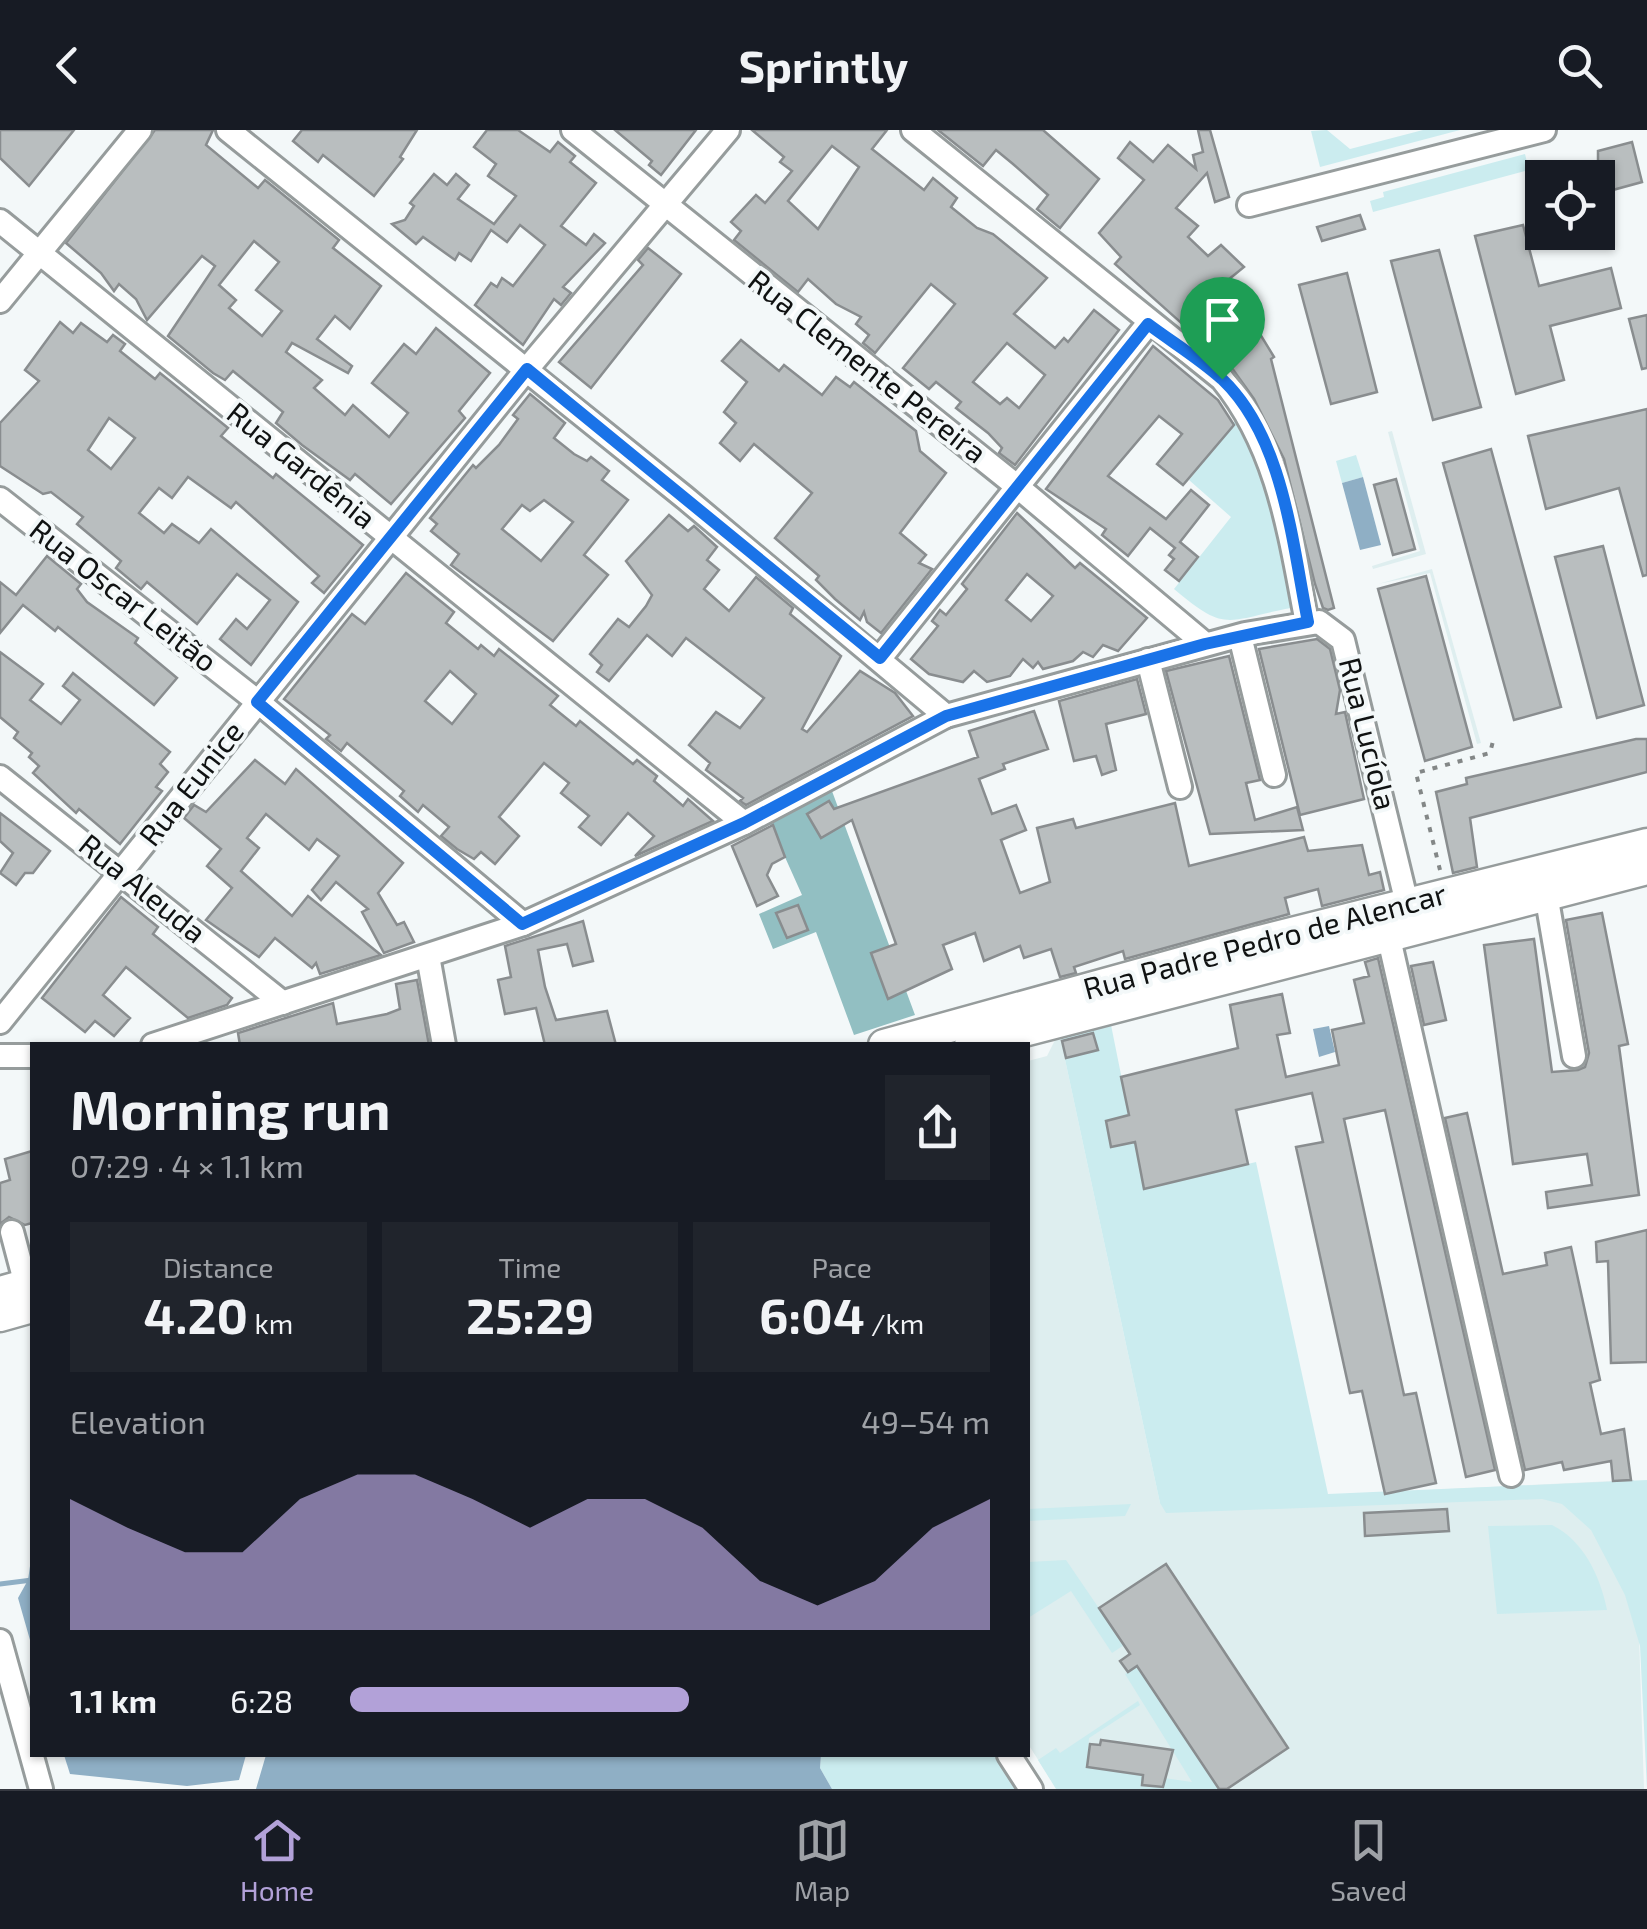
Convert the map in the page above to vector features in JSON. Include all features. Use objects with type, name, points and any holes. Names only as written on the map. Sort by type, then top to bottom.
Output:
[{"type":"main road","name":"Rua Padre Pedro de Alencar","points":[[1403,922],[1446,894],[1647,844]]},
{"type":"main road","name":"Rua Padre Pedro de Alencar","points":[[901,1042],[1014,1022],[1403,922],[1647,869]]},
{"type":"main road","name":"Rua Padre Pedro de Alencar","points":[[976,1042],[1014,1022]]},
{"type":"main road","points":[[0,1316],[23,1292]]},
{"type":"street","points":[[0,301],[140,130]]},
{"type":"street","points":[[228,130],[527,369],[946,716]]},
{"type":"street","name":"Rua Clemente Pereira","points":[[574,130],[1019,488],[1205,644]]},
{"type":"street","name":"Rua Eunice","points":[[0,1022],[527,369],[728,130]]},
{"type":"street","points":[[162,1042],[522,924],[744,823],[946,716],[1205,644],[1308,622],[1283,502],[1258,428],[1222,379],[1148,324],[913,130]]},
{"type":"street","points":[[1249,205],[1544,130]]},
{"type":"street","name":"Rua Gardênia","points":[[0,221],[744,823]]},
{"type":"street","points":[[880,658],[1148,324]]},
{"type":"street","name":"Rua Oscar Leitão","points":[[0,498],[257,702],[522,924]]},
{"type":"street","name":"Rua Lucíola","points":[[1308,622],[1331,627],[1343,640],[1403,922],[1511,1475]]},
{"type":"street","points":[[1240,636],[1274,775]]},
{"type":"street","points":[[1148,660],[1180,786]]},
{"type":"street","name":"Rua Aleuda","points":[[0,777],[283,1003]]},
{"type":"street","points":[[1546,894],[1574,1056]]},
{"type":"street","points":[[428,956],[443,1042]]},
{"type":"street","points":[[2,1054],[30,1056]]},
{"type":"street","points":[[12,1232],[23,1292]]},
{"type":"street","points":[[0,1640],[30,1749]]},
{"type":"street","points":[[32,1757],[41,1789]]},
{"type":"street","points":[[1010,1757],[1032,1789]]},
{"type":"path","points":[[1446,894],[1416,773],[1490,753],[1493,742]]},
{"type":"shaded area","points":[[1327,130],[1350,149],[1423,130],[1460,130],[1320,167],[1311,131]]},
{"type":"shaded area","points":[[1525,154],[1526,160],[1525,171],[1373,212],[1370,201],[1384,197],[1383,192]]},
{"type":"shaded area","points":[[1241,413],[1275,513],[1291,608],[1228,620],[1206,613],[1174,589],[1231,517],[1189,480]]},
{"type":"shaded area","points":[[1392,431],[1426,554],[1373,569],[1372,566],[1420,551],[1388,432]]},
{"type":"shaded area","points":[[1356,455],[1363,477],[1342,483],[1336,461]]},
{"type":"shaded area","points":[[1363,477],[1381,545],[1360,550],[1342,483]]},
{"type":"shaded area","points":[[1432,569],[1481,743],[1477,744],[1430,573],[1378,584]]},
{"type":"shaded area","points":[[829,783],[915,1015],[854,1035],[816,932],[773,949],[759,914],[802,895],[767,817]]},
{"type":"shaded area","points":[[1110,1020],[1144,1189],[1256,1162],[1328,1494],[1647,1480],[1647,1789],[1640,1646],[1625,1595],[1591,1530],[1562,1504],[1542,1499],[1166,1513],[1160,1503],[1060,1036]]},
{"type":"shaded area","points":[[1329,1026],[1335,1052],[1319,1057],[1313,1029]]},
{"type":"shaded area","points":[[1060,1036],[1160,1503],[1634,1480],[1644,1789],[1121,1789],[1051,1780],[1030,1747],[1030,1060],[1047,1056]]},
{"type":"shaded area","points":[[1131,1504],[1125,1516],[1030,1521],[1030,1509]]},
{"type":"shaded area","points":[[1552,1525],[1582,1550],[1600,1585],[1607,1610],[1497,1614],[1488,1526]]},
{"type":"shaded area","points":[[1066,1560],[1124,1645],[1112,1653],[1071,1591],[1030,1617],[1030,1562]]},
{"type":"shaded area","points":[[30,1566],[30,1640],[18,1598],[28,1580]]},
{"type":"shaded area","points":[[1138,1666],[1220,1789],[1056,1789],[1038,1760],[1056,1748],[1060,1753],[1138,1701],[1140,1705],[1089,1738],[1087,1767],[1143,1775],[1143,1785],[1162,1787],[1164,1778],[1192,1782],[1125,1674]]},
{"type":"shaded area","points":[[65,1757],[245,1757],[239,1780],[187,1786],[70,1774]]},
{"type":"shaded area","points":[[265,1757],[821,1757],[820,1768],[832,1789],[256,1789]]},
{"type":"shaded area","points":[[821,1757],[996,1757],[1017,1789],[832,1789],[820,1768]]},
{"type":"building","points":[[0,130],[74,130],[29,186],[0,158]]},
{"type":"building","points":[[155,130],[213,130],[206,145],[258,188],[265,180],[339,240],[333,248],[381,286],[350,329],[335,316],[317,339],[352,366],[348,373],[292,343],[286,352],[322,380],[314,388],[345,415],[353,405],[389,437],[408,413],[372,383],[404,344],[416,354],[436,328],[490,373],[459,411],[465,418],[391,504],[355,474],[350,480],[302,445],[276,423],[283,412],[233,371],[225,380],[168,336],[215,266],[202,256],[147,320],[136,299],[119,284],[114,291],[101,273],[66,243]],"holes":[[[254,241],[279,262],[256,290],[282,311],[262,336],[229,308],[236,300],[219,285]]]},
{"type":"building","points":[[302,130],[417,130],[400,157],[403,159],[374,196],[323,155],[318,162],[293,141]]},
{"type":"building","points":[[487,130],[518,130],[550,152],[558,142],[575,156],[570,162],[596,183],[561,226],[586,245],[594,234],[605,243],[563,287],[571,293],[561,305],[554,299],[523,345],[475,305],[491,283],[497,287],[502,278],[513,286],[545,245],[520,225],[507,242],[491,230],[471,261],[459,253],[455,260],[423,237],[416,244],[392,224],[405,220],[414,206],[410,203],[434,174],[447,185],[456,174],[469,185],[458,199],[494,224],[516,196],[488,176],[496,164],[474,147]]},
{"type":"building","points":[[615,130],[696,130],[661,175],[649,165],[652,161]]},
{"type":"building","points":[[752,130],[887,130],[872,149],[924,190],[933,178],[957,198],[951,207],[977,228],[993,234],[1047,278],[1014,314],[1055,348],[1064,338],[1068,342],[1094,310],[1119,330],[1015,465],[999,453],[1002,448],[988,433],[956,408],[961,402],[936,382],[929,389],[903,368],[955,304],[931,284],[875,353],[863,343],[869,335],[856,324],[861,317],[836,304],[808,279],[798,292],[734,240],[741,231],[731,222],[756,195],[765,203],[792,171],[780,162],[784,157]],"holes":[[[832,146],[859,167],[818,229],[788,201]],[[1007,343],[1045,375],[1019,408],[1007,398],[1000,404],[973,382]]]},
{"type":"building","points":[[938,130],[1043,130],[1099,179],[1060,228],[1037,209],[1048,195],[996,150],[983,166]]},
{"type":"building","points":[[1198,130],[1210,130],[1229,197],[1215,202],[1207,173],[1176,208],[1198,226],[1188,237],[1208,256],[1221,245],[1244,267],[1228,280],[1243,318],[1249,316],[1274,357],[1271,359],[1334,608],[1328,610],[1323,608],[1315,584],[1284,459],[1254,399],[1232,368],[1115,264],[1121,257],[1099,233],[1144,180],[1118,158],[1130,142],[1153,162],[1168,145],[1196,169],[1193,155],[1203,152]]},
{"type":"building","points":[[1632,142],[1642,182],[1615,189],[1615,160],[1598,160],[1598,151]]},
{"type":"building","points":[[1360,215],[1365,229],[1322,241],[1317,227]]},
{"type":"building","points":[[1523,225],[1525,250],[1530,250],[1539,286],[1611,268],[1621,308],[1550,326],[1564,380],[1516,394],[1475,236]]},
{"type":"building","points":[[648,248],[681,274],[591,388],[559,362],[643,265],[638,260]]},
{"type":"building","points":[[1439,250],[1481,407],[1433,420],[1391,261]]},
{"type":"building","points":[[1347,273],[1377,392],[1331,404],[1299,285]]},
{"type":"building","points":[[1647,315],[1647,368],[1642,369],[1629,319]]},
{"type":"building","points":[[60,322],[73,333],[81,323],[107,342],[113,335],[125,344],[120,351],[155,379],[160,373],[228,428],[221,436],[273,478],[276,474],[363,545],[324,593],[312,583],[319,576],[236,502],[231,508],[188,477],[172,498],[159,488],[139,513],[164,533],[172,524],[199,543],[211,529],[298,602],[251,665],[220,639],[236,619],[247,629],[270,600],[237,574],[197,624],[147,582],[141,589],[116,568],[121,561],[77,524],[83,517],[51,492],[43,494],[0,466],[0,423],[39,381],[25,370]],"holes":[[[109,418],[135,438],[111,469],[88,450]]]},
{"type":"building","points":[[741,340],[779,371],[784,365],[822,395],[836,377],[850,387],[854,382],[916,431],[920,451],[946,473],[900,533],[926,555],[919,563],[932,569],[881,633],[867,622],[864,612],[860,620],[835,599],[816,580],[819,576],[775,538],[812,493],[754,444],[740,461],[720,443],[736,423],[724,412],[747,382],[722,361]]},
{"type":"building","points":[[1153,346],[1218,400],[1234,425],[1183,485],[1157,464],[1182,434],[1159,416],[1108,476],[1166,519],[1191,490],[1209,505],[1180,542],[1198,557],[1179,581],[1165,570],[1174,559],[1169,555],[1175,548],[1150,528],[1128,556],[1102,535],[1106,529],[1046,489]]},
{"type":"building","points":[[530,394],[565,423],[554,438],[574,454],[587,461],[591,457],[609,471],[602,480],[628,500],[584,555],[608,575],[553,641],[451,565],[459,554],[431,531],[437,524],[430,518],[473,465],[476,468],[499,445],[518,419],[513,415]],"holes":[[[544,500],[573,522],[541,561],[502,529],[522,505],[530,511]]]},
{"type":"building","points":[[1647,409],[1647,575],[1643,576],[1619,488],[1546,509],[1528,436]]},
{"type":"building","points":[[1491,449],[1561,707],[1514,720],[1443,463]]},
{"type":"building","points":[[1396,479],[1415,549],[1393,555],[1374,485]]},
{"type":"building","points":[[1017,513],[1075,568],[1080,563],[1147,618],[1118,651],[1103,645],[1093,657],[1083,652],[1073,661],[1043,669],[1038,662],[1033,668],[1023,659],[1010,676],[987,682],[974,671],[963,682],[929,674],[911,659],[938,626],[932,621],[940,610],[946,615],[967,589],[962,584]],"holes":[[[1027,574],[1053,596],[1031,621],[1006,600]]]},
{"type":"building","points":[[669,515],[688,531],[694,526],[717,547],[707,560],[719,570],[704,589],[729,611],[756,577],[793,608],[790,614],[841,656],[802,729],[807,732],[860,671],[895,693],[913,716],[746,805],[740,801],[743,798],[706,770],[710,763],[689,745],[716,712],[740,728],[764,698],[686,638],[672,656],[647,635],[609,681],[597,672],[602,665],[590,654],[618,619],[629,627],[646,606],[652,595],[626,561]]},
{"type":"building","points":[[1603,546],[1644,705],[1597,718],[1555,557]]},
{"type":"building","points":[[47,556],[81,584],[77,589],[87,602],[138,638],[135,643],[177,678],[154,705],[58,627],[55,631],[23,605],[0,633],[0,582],[16,595]]},
{"type":"building","points":[[406,573],[454,612],[446,623],[478,649],[481,645],[494,656],[499,649],[558,696],[550,705],[576,726],[580,721],[633,764],[637,760],[683,806],[688,799],[713,821],[635,856],[654,836],[628,813],[601,845],[579,827],[589,816],[561,793],[569,783],[544,763],[499,817],[519,836],[495,864],[481,852],[474,859],[441,836],[449,827],[423,805],[418,812],[400,796],[404,791],[347,743],[341,751],[326,739],[330,735],[284,699],[352,614],[365,624]],"holes":[[[450,671],[476,694],[452,724],[425,701]]]},
{"type":"building","points":[[1426,576],[1472,747],[1425,761],[1378,589]]},
{"type":"building","points":[[1317,639],[1330,649],[1340,690],[1336,714],[1345,712],[1364,799],[1300,815],[1259,649]]},
{"type":"building","points":[[0,652],[43,684],[30,700],[61,724],[80,700],[63,686],[73,673],[170,752],[160,764],[168,772],[156,787],[162,791],[120,844],[79,809],[76,813],[33,773],[39,766],[29,757],[32,753],[14,738],[18,732],[0,717]]},
{"type":"building","points":[[1229,656],[1260,780],[1246,783],[1255,820],[1297,807],[1303,830],[1210,834],[1166,671]]},
{"type":"building","points":[[1137,679],[1146,714],[1106,724],[1116,770],[1102,775],[1096,756],[1074,761],[1059,701]]},
{"type":"building","points":[[1034,711],[1048,749],[1003,764],[1005,769],[979,779],[992,814],[1016,805],[1026,830],[1001,840],[1020,893],[1050,882],[1037,828],[1073,819],[1076,828],[1175,803],[1189,866],[1304,837],[1308,851],[1362,845],[1369,875],[1380,872],[1384,890],[1322,906],[1318,889],[1285,898],[1289,914],[1125,959],[1123,951],[1074,967],[1076,973],[1060,977],[1051,949],[1024,958],[1020,946],[984,961],[975,933],[943,945],[952,969],[888,999],[871,953],[896,944],[852,820],[821,838],[807,814],[829,801],[834,809],[978,757],[969,731]]},
{"type":"building","points":[[1647,739],[1647,772],[1470,818],[1477,867],[1453,873],[1436,792],[1467,784],[1466,778]]},
{"type":"building","points":[[255,760],[285,784],[296,769],[403,863],[378,893],[397,925],[404,922],[414,942],[384,953],[362,912],[368,909],[336,882],[321,900],[312,890],[339,856],[317,839],[309,850],[266,814],[247,838],[259,848],[241,871],[292,916],[308,896],[381,955],[320,974],[316,963],[312,968],[275,938],[259,957],[206,920],[232,888],[207,866],[221,849],[184,818],[194,805],[206,812]]},
{"type":"building","points":[[0,813],[50,851],[33,873],[25,873],[16,885],[0,873],[13,853],[0,841]]},
{"type":"building","points":[[773,825],[785,857],[772,864],[767,875],[778,896],[757,906],[732,846]]},
{"type":"building","points":[[121,897],[158,927],[153,934],[232,998],[227,1005],[188,1018],[126,967],[103,995],[130,1018],[114,1036],[95,1021],[85,1032],[42,998]]},
{"type":"building","points":[[798,905],[808,930],[787,938],[776,913]]},
{"type":"building","points":[[1602,913],[1628,1044],[1619,1046],[1639,1195],[1548,1208],[1546,1192],[1592,1185],[1587,1154],[1513,1164],[1484,945],[1534,939],[1552,1072],[1578,1070],[1585,1067],[1589,1053],[1566,920]]},
{"type":"building","points":[[583,921],[593,961],[573,966],[567,944],[538,950],[545,987],[556,1020],[607,1011],[615,1042],[544,1042],[536,1008],[505,1014],[498,980],[511,977],[505,946]]},
{"type":"building","points":[[1378,958],[1495,1470],[1466,1477],[1385,1110],[1344,1119],[1404,1395],[1416,1393],[1436,1483],[1385,1494],[1362,1391],[1350,1393],[1296,1147],[1323,1142],[1312,1093],[1236,1110],[1248,1164],[1144,1189],[1135,1142],[1111,1147],[1106,1121],[1129,1115],[1121,1077],[1238,1048],[1230,1005],[1282,994],[1290,1033],[1277,1035],[1286,1077],[1339,1065],[1332,1030],[1364,1023],[1354,980],[1369,976],[1365,962]]},
{"type":"building","points":[[1433,962],[1446,1020],[1424,1025],[1411,966]]},
{"type":"building","points":[[417,980],[428,1042],[240,1042],[238,1033],[333,1003],[337,1024],[387,1014],[400,1009],[396,984]]},
{"type":"building","points":[[1093,1033],[1098,1050],[1066,1058],[1062,1041]]},
{"type":"building","points":[[1467,1113],[1503,1274],[1547,1265],[1545,1253],[1571,1247],[1600,1380],[1590,1383],[1601,1434],[1624,1429],[1631,1480],[1613,1481],[1611,1461],[1564,1470],[1562,1462],[1525,1470],[1445,1118]]},
{"type":"building","points":[[30,1152],[30,1224],[9,1217],[0,1224],[0,1183],[10,1180],[5,1159]]},
{"type":"building","points":[[1647,1230],[1647,1362],[1611,1363],[1608,1261],[1597,1262],[1596,1242]]},
{"type":"building","points":[[1447,1509],[1449,1531],[1365,1536],[1364,1513]]},
{"type":"building","points":[[1166,1564],[1288,1748],[1227,1789],[1219,1789],[1137,1666],[1128,1672],[1120,1661],[1130,1654],[1099,1608]]},
{"type":"building","points":[[1101,1740],[1173,1750],[1163,1787],[1142,1785],[1143,1775],[1087,1767],[1090,1744],[1100,1745]]},
{"type":"waterway","points":[[0,1584],[30,1580]]},
{"type":"route","points":[[1148,324],[1222,379],[1258,428],[1283,502],[1308,622],[1205,644],[946,716],[744,823],[522,924],[257,702],[527,369],[880,658],[1148,324]]}]
